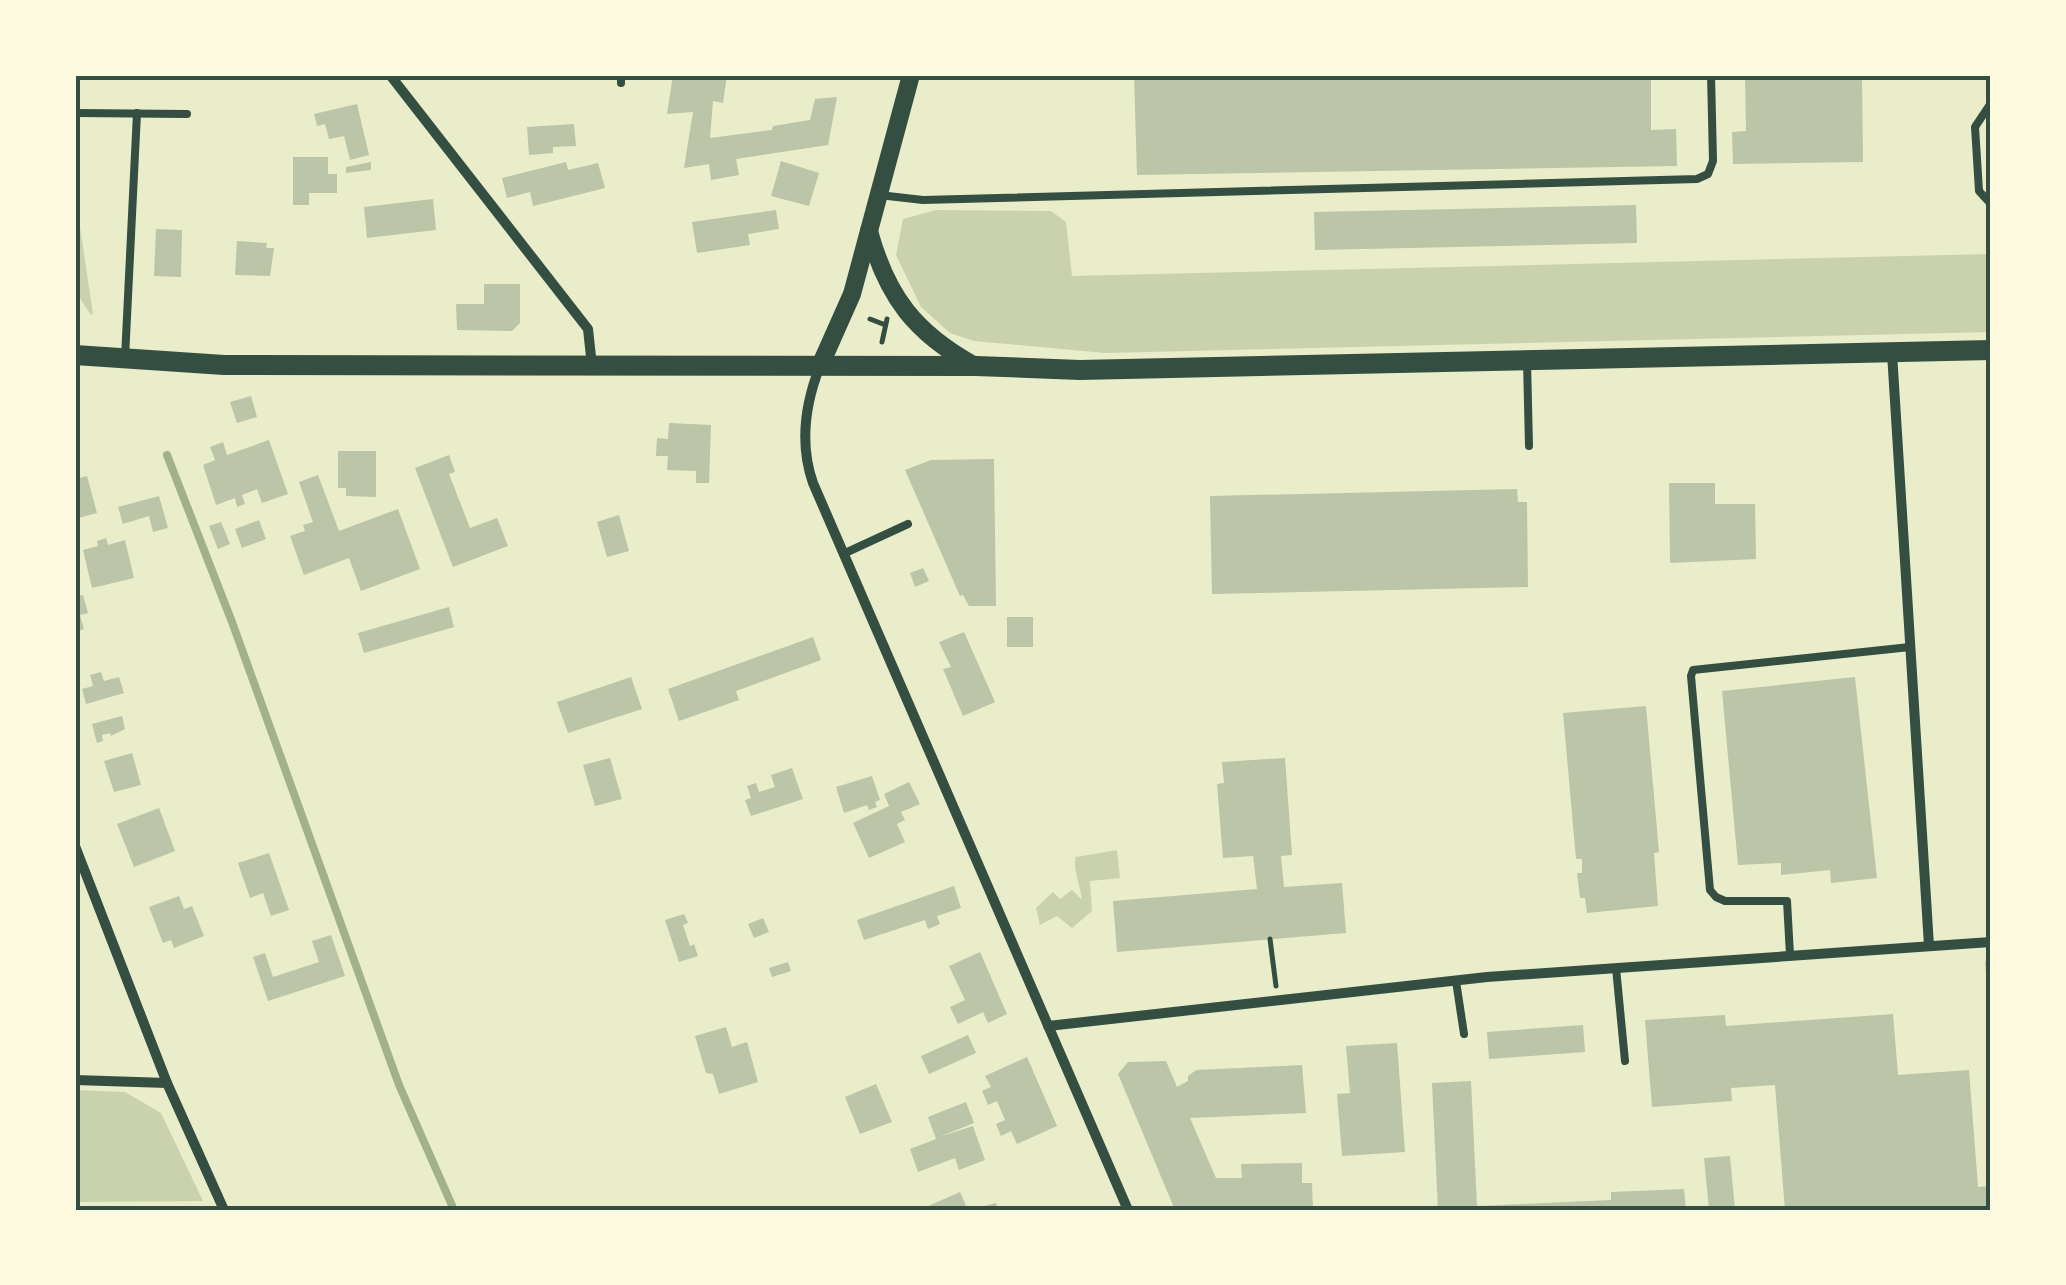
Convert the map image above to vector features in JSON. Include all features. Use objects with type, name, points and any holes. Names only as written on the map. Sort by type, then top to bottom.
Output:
[{"type":"main road","points":[[75,342],[100,357]]},
{"type":"main road","points":[[75,355],[224,365],[976,366],[1080,370],[1991,350]]},
{"type":"street","points":[[390,75],[588,330],[592,367]]},
{"type":"street","points":[[911,75],[846,310],[808,403],[805,455],[843,554],[1128,1210]]},
{"type":"street","points":[[869,230],[888,283],[911,318],[938,344],[976,366]]},
{"type":"street","points":[[1892,352],[1929,946]]},
{"type":"street","points":[[75,846],[167,1084],[224,1210]]},
{"type":"street","points":[[1048,1026],[1456,980],[1991,942]]},
{"type":"street","points":[[75,1080],[167,1084]]},
{"type":"lane","points":[[879,195],[923,200],[1697,179],[1708,174],[1713,161],[1711,75]]},
{"type":"lane","points":[[1991,103],[1975,127],[1979,191],[1991,204]]},
{"type":"lane","points":[[75,112],[187,114]]},
{"type":"lane","points":[[125,360],[137,114]]},
{"type":"lane","points":[[1527,361],[1528,446]]},
{"type":"lane","points":[[843,554],[908,524]]},
{"type":"lane","points":[[1790,955],[1787,901],[1725,900],[1716,898],[1710,890],[1691,676],[1694,670],[1910,646]]},
{"type":"lane","points":[[1616,968],[1625,1060]]},
{"type":"lane","points":[[1456,980],[1464,1034]]},
{"type":"path","points":[[882,345],[883,324],[893,312]]},
{"type":"path","points":[[870,318],[883,324]]},
{"type":"path","points":[[1270,940],[1276,986]]},
{"type":"green space","points":[[75,194],[93,314],[91,315],[75,291]]},
{"type":"green space","points":[[936,210],[1051,211],[1066,222],[1072,276],[1991,254],[1991,332],[1105,353],[974,341],[950,333],[921,307],[896,255],[903,219]]},
{"type":"green space","points":[[1117,850],[1120,878],[1090,881],[1092,911],[1072,928],[1057,916],[1040,925],[1036,908],[1053,892],[1060,899],[1072,890],[1082,900],[1076,857]]},
{"type":"green space","points":[[75,1090],[125,1092],[161,1113],[203,1201],[80,1202],[75,1210]]},
{"type":"building","points":[[305,75],[362,75],[362,80],[305,79]]},
{"type":"building","points":[[673,75],[727,75],[723,103],[713,101],[710,138],[772,130],[773,126],[810,120],[815,99],[837,97],[828,145],[736,159],[739,175],[711,180],[709,164],[684,168],[693,112],[667,114]]},
{"type":"building","points":[[1134,75],[1651,75],[1651,130],[1676,129],[1677,166],[1137,175]]},
{"type":"building","points":[[1745,75],[1862,75],[1863,162],[1733,164],[1732,132],[1746,131]]},
{"type":"building","points":[[357,104],[369,155],[350,160],[344,136],[329,139],[325,124],[317,126],[314,114]]},
{"type":"building","points":[[574,124],[576,146],[553,147],[553,153],[529,155],[527,127]]},
{"type":"building","points":[[293,157],[328,157],[328,174],[337,174],[337,193],[309,193],[309,205],[293,205]]},
{"type":"building","points":[[781,161],[819,173],[809,206],[771,196]]},
{"type":"building","points":[[371,162],[371,170],[346,173],[346,167]]},
{"type":"building","points":[[566,162],[568,170],[598,163],[605,188],[533,206],[530,192],[507,198],[502,178]]},
{"type":"building","points":[[433,199],[436,230],[367,238],[364,207]]},
{"type":"building","points":[[1636,205],[1637,243],[1315,250],[1314,212]]},
{"type":"building","points":[[776,210],[779,229],[748,234],[750,245],[697,253],[692,222]]},
{"type":"building","points":[[156,229],[182,230],[181,277],[154,276]]},
{"type":"building","points":[[237,241],[267,243],[266,248],[274,248],[270,276],[235,275]]},
{"type":"building","points":[[484,284],[520,284],[520,323],[512,331],[457,330],[456,304],[484,304]]},
{"type":"building","points":[[251,396],[257,417],[237,423],[230,402]]},
{"type":"building","points":[[669,423],[711,425],[709,483],[696,483],[696,471],[667,470],[668,456],[656,456],[657,438],[668,439]]},
{"type":"building","points":[[269,440],[288,494],[262,503],[257,489],[242,495],[245,504],[237,507],[235,498],[216,505],[203,465],[215,460],[210,447],[223,442],[227,455]]},
{"type":"building","points":[[338,451],[376,451],[376,497],[346,496],[346,488],[338,488]]},
{"type":"building","points":[[449,455],[455,472],[449,474],[470,528],[497,518],[508,546],[453,567],[415,468]]},
{"type":"building","points":[[994,459],[996,606],[969,606],[960,596],[905,470],[931,460]]},
{"type":"building","points":[[318,475],[339,531],[398,509],[420,569],[361,591],[349,558],[304,575],[290,536],[305,531],[303,525],[313,522],[299,482]]},
{"type":"building","points":[[87,476],[97,513],[75,519],[75,504],[80,503],[75,479]]},
{"type":"building","points":[[1669,483],[1715,483],[1715,504],[1755,504],[1756,559],[1670,563]]},
{"type":"building","points":[[1517,489],[1518,502],[1527,502],[1528,587],[1212,594],[1210,496]]},
{"type":"building","points":[[159,496],[168,528],[153,532],[149,516],[123,524],[118,507]]},
{"type":"building","points":[[619,515],[629,551],[607,557],[597,522]]},
{"type":"building","points":[[259,520],[266,539],[242,548],[235,529]]},
{"type":"building","points":[[221,522],[230,544],[218,549],[209,526]]},
{"type":"building","points":[[106,538],[108,545],[125,540],[134,578],[92,588],[83,550],[98,546],[97,541]]},
{"type":"building","points":[[923,568],[929,581],[915,587],[910,573]]},
{"type":"building","points":[[83,595],[88,613],[80,615],[84,629],[75,632],[75,597]]},
{"type":"building","points":[[449,607],[454,627],[364,653],[358,633]]},
{"type":"building","points":[[1007,617],[1033,617],[1033,647],[1007,647]]},
{"type":"building","points":[[964,632],[995,702],[963,716],[943,669],[951,667],[939,642]]},
{"type":"building","points":[[813,637],[821,660],[736,691],[739,700],[679,721],[668,689]]},
{"type":"building","points":[[101,672],[104,681],[119,677],[124,693],[86,704],[82,689],[93,686],[90,675]]},
{"type":"building","points":[[631,677],[642,709],[568,733],[557,702]]},
{"type":"building","points":[[1855,677],[1877,878],[1831,883],[1830,870],[1781,875],[1781,863],[1738,865],[1722,691]]},
{"type":"building","points":[[1646,706],[1659,852],[1654,853],[1658,906],[1587,913],[1585,898],[1580,898],[1577,873],[1582,873],[1582,859],[1576,859],[1563,713]]},
{"type":"building","points":[[122,716],[125,729],[111,736],[102,735],[103,741],[97,743],[92,724]]},
{"type":"building","points":[[132,753],[141,785],[114,792],[104,761]]},
{"type":"building","points":[[610,758],[622,799],[595,806],[583,765]]},
{"type":"building","points":[[1285,758],[1292,855],[1281,856],[1284,887],[1342,883],[1346,933],[1117,952],[1113,901],[1257,889],[1253,856],[1223,858],[1217,784],[1224,783],[1222,762]]},
{"type":"building","points":[[792,768],[803,799],[751,816],[745,800],[751,798],[747,786],[756,783],[759,792],[775,787],[771,775]]},
{"type":"building","points":[[872,776],[880,800],[875,802],[877,807],[869,810],[867,805],[844,813],[836,787]]},
{"type":"building","points":[[909,782],[920,804],[901,812],[905,820],[897,824],[905,842],[869,858],[853,823],[889,806],[884,794]]},
{"type":"building","points":[[159,808],[175,851],[134,867],[117,824]]},
{"type":"building","points":[[269,853],[289,910],[271,916],[263,893],[250,898],[238,863]]},
{"type":"building","points":[[954,886],[961,908],[937,916],[940,924],[928,929],[925,920],[864,940],[857,920]]},
{"type":"building","points":[[179,896],[184,909],[192,906],[204,936],[174,948],[171,940],[163,943],[149,907]]},
{"type":"building","points":[[684,914],[688,923],[683,925],[690,946],[694,944],[698,956],[679,962],[665,920]]},
{"type":"building","points":[[763,918],[769,932],[754,938],[748,924]]},
{"type":"building","points":[[331,935],[345,976],[268,1001],[253,957],[265,953],[273,977],[319,962],[312,941]]},
{"type":"building","points":[[980,952],[1007,1014],[988,1023],[983,1012],[958,1024],[950,1007],[965,1000],[949,966]]},
{"type":"building","points":[[1985,961],[1991,961],[1991,988],[1987,988]]},
{"type":"building","points":[[788,962],[791,971],[772,977],[769,968]]},
{"type":"building","points":[[1893,1014],[1898,1075],[1969,1070],[1978,1187],[1991,1186],[1991,1210],[1785,1210],[1775,1085],[1731,1088],[1732,1101],[1652,1107],[1645,1020],[1725,1015],[1726,1026]]},
{"type":"building","points":[[1583,1025],[1585,1052],[1489,1059],[1487,1032]]},
{"type":"building","points":[[726,1027],[732,1047],[747,1042],[758,1082],[719,1094],[713,1074],[706,1073],[695,1036]]},
{"type":"building","points":[[968,1035],[976,1053],[929,1074],[921,1056]]},
{"type":"building","points":[[1397,1043],[1405,1152],[1342,1156],[1337,1094],[1350,1093],[1346,1046]]},
{"type":"building","points":[[1027,1057],[1057,1126],[1017,1144],[1011,1131],[1001,1136],[996,1124],[1005,1120],[997,1101],[988,1105],[982,1091],[991,1087],[985,1076]]},
{"type":"building","points":[[1166,1061],[1177,1087],[1196,1070],[1302,1065],[1306,1113],[1190,1118],[1216,1178],[1242,1178],[1241,1164],[1302,1163],[1302,1183],[1312,1183],[1313,1210],[1275,1206],[1275,1210],[1175,1210],[1118,1074],[1128,1062]]},
{"type":"building","points":[[1471,1081],[1477,1206],[1611,1200],[1611,1192],[1684,1189],[1686,1210],[1438,1210],[1432,1083]]},
{"type":"building","points":[[876,1084],[892,1122],[860,1134],[845,1097]]},
{"type":"building","points":[[966,1102],[974,1123],[939,1137],[973,1126],[985,1160],[959,1170],[955,1158],[918,1172],[910,1149],[936,1139],[928,1117]]},
{"type":"building","points":[[1730,1156],[1735,1210],[1709,1210],[1704,1158]]},
{"type":"building","points":[[960,1192],[967,1208],[919,1210]]},
{"type":"building","points":[[996,1203],[999,1210],[972,1210],[972,1209]]},
{"type":"waterway","points":[[167,455],[232,622],[399,1085],[454,1210]]}]
